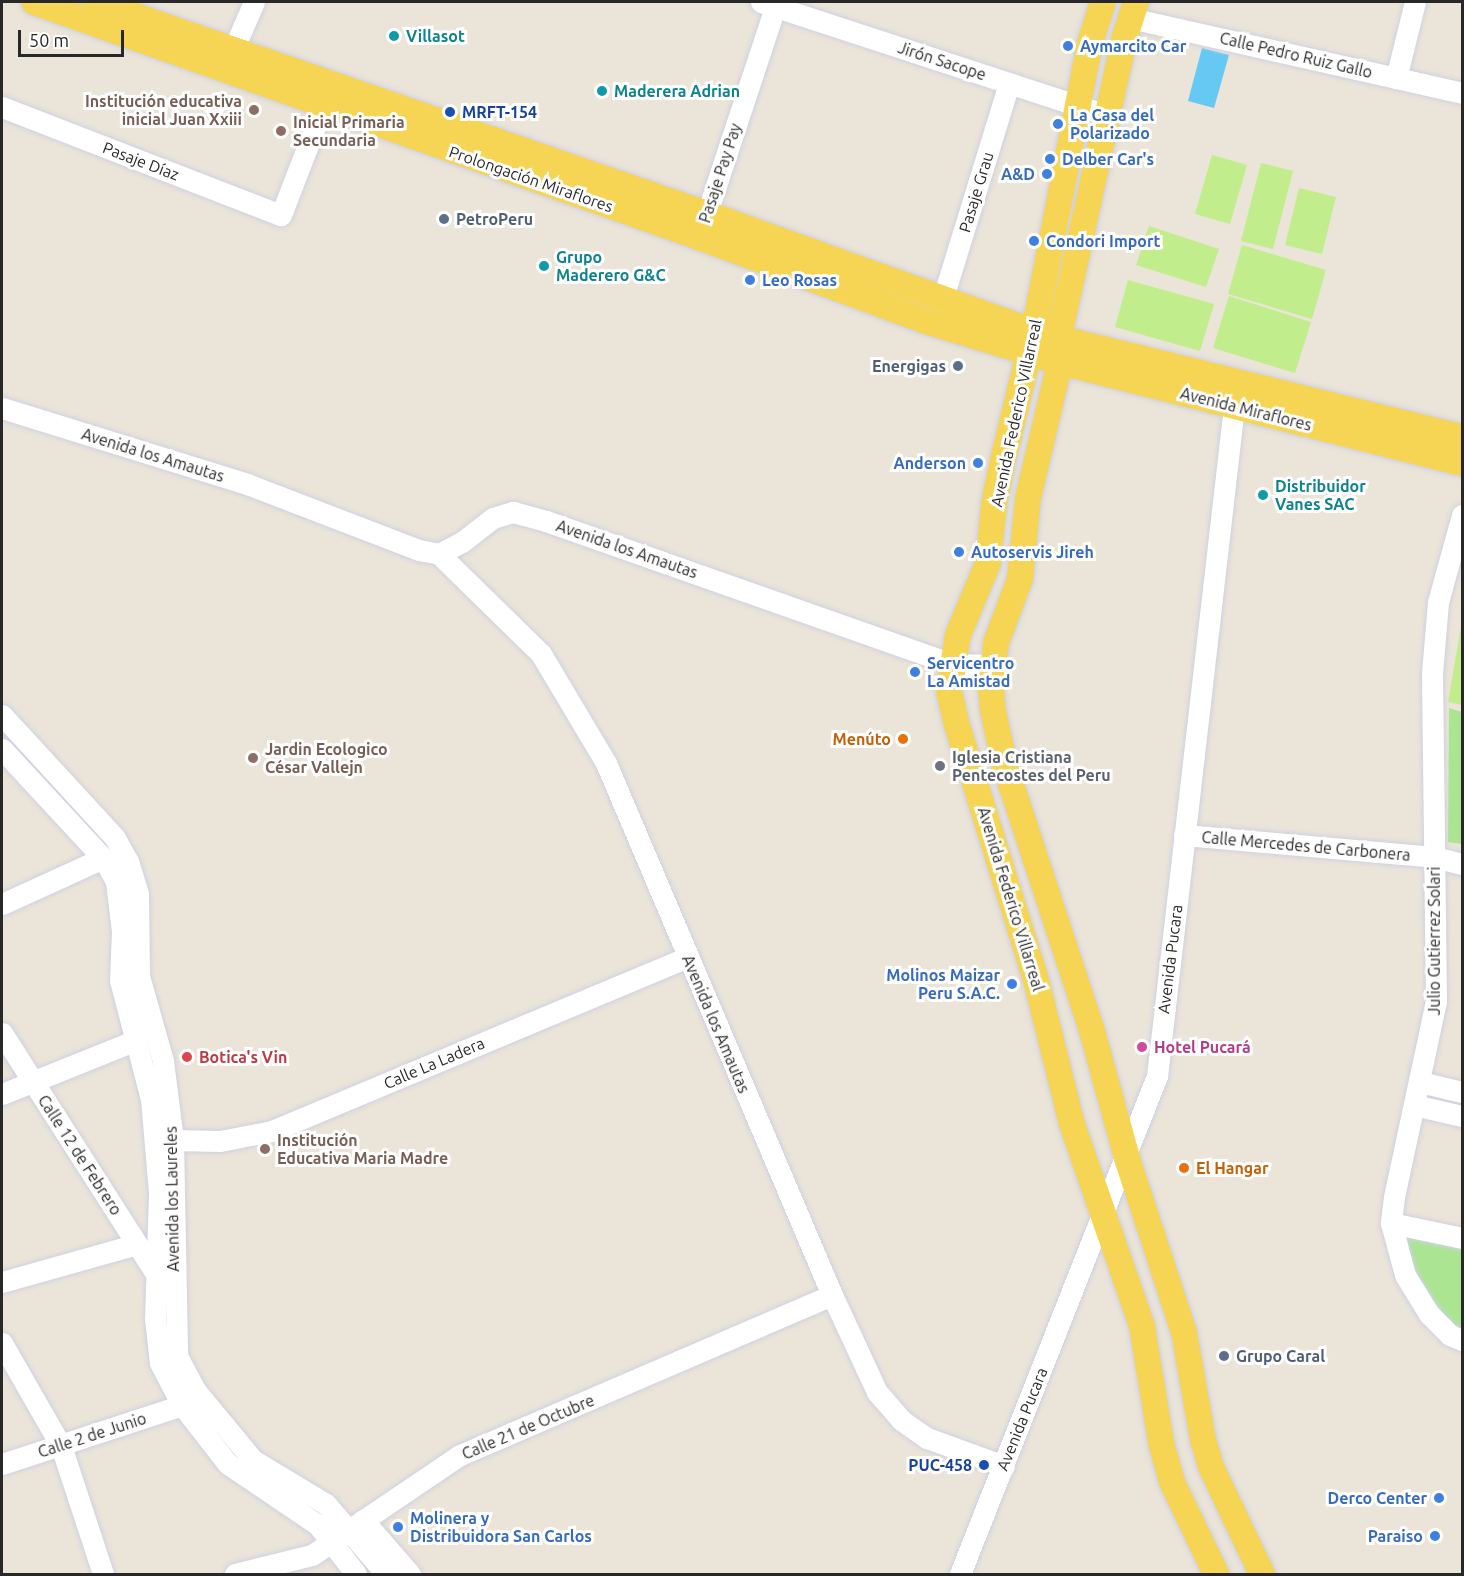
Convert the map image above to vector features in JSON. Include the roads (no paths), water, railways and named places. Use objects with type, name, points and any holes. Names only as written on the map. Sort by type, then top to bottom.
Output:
[{"type":"main road","name":"Prolongación Miraflores","points":[[34,2],[229,60],[703,226],[926,321],[1032,342]]},
{"type":"main road","name":"Prolongación Miraflores","points":[[95,2],[229,60],[323,106],[942,301],[1032,342]]},
{"type":"main road","name":"Avenida Federico Villarreal","points":[[1103,2],[1090,44],[1032,342],[1000,471],[988,563],[958,635],[949,691],[957,725],[1037,984],[1072,1124],[1142,1326],[1161,1442],[1172,1482],[1216,1575]]},
{"type":"main road","name":"Avenida Federico Villarreal","points":[[1133,10],[1028,498],[1022,572],[996,643],[993,665],[993,711],[1005,766],[1092,1031],[1127,1158],[1184,1332],[1203,1440],[1211,1467],[1262,1575]]},
{"type":"main road","name":"Avenida Miraflores","points":[[1032,342],[1238,394],[1462,459]]},
{"type":"main road","name":"Avenida Miraflores","points":[[1238,394],[1462,437]]},
{"type":"street","points":[[229,60],[254,2]]},
{"type":"street","points":[[1396,78],[1415,2]]},
{"type":"street","name":"Jirón Sacope","points":[[768,4],[813,10],[1009,83],[1109,116]]},
{"type":"street","name":"Pasaje Pay Pay","points":[[703,226],[768,4]]},
{"type":"street","name":"Calle Pedro Ruiz Gallo","points":[[1133,10],[1462,93]]},
{"type":"street","name":"Pasaje Grau","points":[[942,301],[1009,83]]},
{"type":"street","name":"Pasaje Díaz","points":[[2,107],[280,215],[323,106]]},
{"type":"street","name":"Avenida Pucara","points":[[960,1575],[1103,1213],[1127,1158],[1157,1077],[1238,394]]},
{"type":"street","name":"Avenida los Amautas","points":[[2,408],[247,484],[419,550],[439,554],[541,654],[606,763],[832,1295],[876,1392],[901,1420],[927,1438],[1004,1466]]},
{"type":"street","name":"Avenida los Amautas","points":[[439,554],[462,542],[493,518],[513,512],[558,525],[952,664],[993,665]]},
{"type":"street","name":"Julio Gutierrez Solari","points":[[1462,515],[1437,614],[1432,674],[1436,1001],[1394,1197],[1391,1223],[1405,1275],[1429,1314],[1450,1335],[1462,1340]]},
{"type":"street","name":"Avenida los Laureles","points":[[2,715],[115,838],[128,861],[138,894],[139,976],[163,1061],[173,1140],[174,1310],[177,1356],[195,1390],[253,1460],[326,1504],[386,1575]]},
{"type":"street","name":"Avenida los Laureles","points":[[2,749],[104,858],[116,881],[122,931],[120,980],[151,1099],[159,1193],[155,1318],[160,1363],[182,1405],[228,1464],[283,1499],[318,1525],[348,1530]]},
{"type":"street","name":"Calle Mercedes de Carbonera","points":[[1184,835],[1434,857],[1462,864]]},
{"type":"street","points":[[2,904],[104,858]]},
{"type":"street","name":"Calle La Ladera","points":[[173,1140],[220,1141],[272,1131],[688,957]]},
{"type":"street","name":"Calle 12 de Febrero","points":[[2,1033],[158,1277]]},
{"type":"street","points":[[2,1094],[136,1040]]},
{"type":"street","points":[[1420,1082],[1462,1092]]},
{"type":"street","points":[[1414,1105],[1462,1116]]},
{"type":"street","points":[[1391,1223],[1462,1238]]},
{"type":"street","points":[[2,1282],[137,1244]]},
{"type":"street","name":"Calle 21 de Octubre","points":[[235,1575],[312,1555],[458,1456],[832,1295]]},
{"type":"street","points":[[2,1343],[61,1446],[103,1575]]},
{"type":"street","name":"Calle 2 de Junio","points":[[2,1464],[182,1405]]},
{"type":"street","points":[[348,1530],[410,1575]]},
{"type":"street","name":"Avenida los Laureles","points":[[348,1530],[356,1575]]},
{"type":"water","points":[[1202,48],[1229,55],[1214,108],[1188,101]]},
{"type":"place","name":"Villasot","points":[[394,36]]},
{"type":"place","name":"Aymarcito Car","points":[[1068,46]]},
{"type":"place","name":"Maderera Adrian","points":[[602,91]]},
{"type":"place","name":"Institución educativa inicial Juan Xxiii","points":[[254,110]]},
{"type":"place","name":"MRFT-154","points":[[450,112]]},
{"type":"place","name":"La Casa del Polarizado","points":[[1058,124]]},
{"type":"place","name":"Inicial Primaria Secundaria","points":[[281,131]]},
{"type":"place","name":"Delber Car's","points":[[1050,159]]},
{"type":"place","name":"A&D","points":[[1047,174]]},
{"type":"place","name":"PetroPeru","points":[[444,219]]},
{"type":"place","name":"Condori Import","points":[[1034,241]]},
{"type":"place","name":"Grupo Maderero G&C","points":[[544,266]]},
{"type":"place","name":"Leo Rosas","points":[[750,280]]},
{"type":"place","name":"Energigas","points":[[958,366]]},
{"type":"place","name":"Anderson","points":[[978,463]]},
{"type":"place","name":"Distribuidor Vanes SAC","points":[[1263,495]]},
{"type":"place","name":"Autoservis Jireh","points":[[959,552]]},
{"type":"place","name":"Servicentro La Amistad","points":[[915,672]]},
{"type":"place","name":"Menúto","points":[[903,739]]},
{"type":"place","name":"Jardin Ecologico César Vallejn","points":[[253,758]]},
{"type":"place","name":"Iglesia Cristiana Pentecostes del Peru","points":[[940,766]]},
{"type":"place","name":"Molinos Maizar Peru S.A.C.","points":[[1012,984]]},
{"type":"place","name":"Hotel Pucará","points":[[1142,1047]]},
{"type":"place","name":"Botica's Vin","points":[[187,1057]]},
{"type":"place","name":"Institución Educativa Maria Madre","points":[[265,1149]]},
{"type":"place","name":"El Hangar","points":[[1184,1168]]},
{"type":"place","name":"Grupo Caral","points":[[1224,1356]]},
{"type":"place","name":"PUC-458","points":[[984,1465]]},
{"type":"place","name":"Derco Center","points":[[1439,1498]]},
{"type":"place","name":"Molinera y Distribuidora San Carlos","points":[[398,1527]]},
{"type":"place","name":"Paraiso","points":[[1435,1536]]}]
